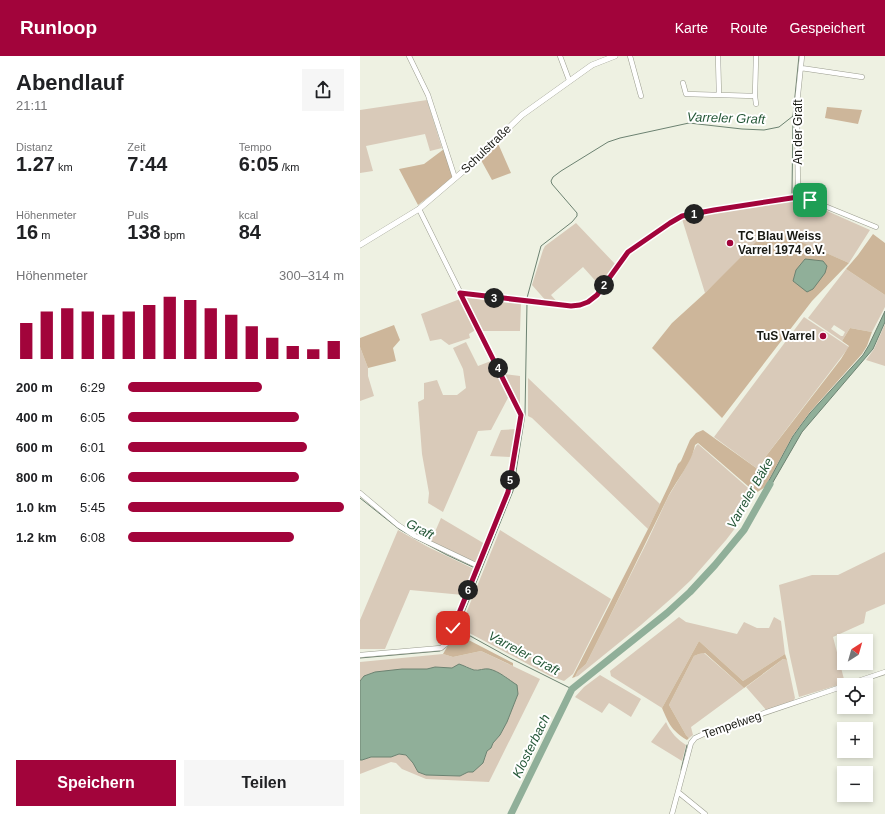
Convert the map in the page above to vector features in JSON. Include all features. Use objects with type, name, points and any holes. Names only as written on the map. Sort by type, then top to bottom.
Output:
[{"type":"street","points":[[409,56],[428,95],[455,178]]},
{"type":"street","points":[[560,56],[570,80]]},
{"type":"street","name":"Schulstraße","points":[[360,245],[418,209],[472,163],[522,115],[603,58],[615,56]]},
{"type":"street","points":[[630,56],[641,96]]},
{"type":"street","points":[[718,56],[719,95]]},
{"type":"street","points":[[756,56],[756,104]]},
{"type":"street","name":"An der Graft","points":[[798,197],[797,104],[802,56]]},
{"type":"street","points":[[801,68],[862,77]]},
{"type":"street","points":[[683,84],[686,94],[755,96]]},
{"type":"street","points":[[460,293],[530,302],[571,306],[580,305],[588,302],[597,295],[628,252],[682,216],[714,210],[798,197],[810,200],[876,227]]},
{"type":"street","points":[[360,654],[440,648],[447,642],[508,492],[521,415],[418,209]]},
{"type":"street","points":[[360,493],[398,525],[415,536],[478,566]]},
{"type":"street","name":"Tempelweg","points":[[867,678],[885,672]]},
{"type":"street","name":"Tempelweg","points":[[672,814],[691,743],[695,738],[708,732],[837,688]]},
{"type":"street","points":[[678,792],[705,814]]},
{"type":"shaded area","points":[[427,100],[442,148],[430,151],[425,134],[366,146],[373,171],[360,173],[360,110]]},
{"type":"shaded area","points":[[827,107],[862,110],[858,124],[825,118]]},
{"type":"shaded area","points":[[497,141],[511,173],[492,180],[481,160]]},
{"type":"shaded area","points":[[444,149],[453,178],[418,205],[399,169],[424,164]]},
{"type":"shaded area","points":[[797,199],[870,230],[849,263],[789,237],[728,271],[705,293],[682,219]]},
{"type":"shaded area","points":[[576,223],[616,265],[601,287],[583,267],[551,295],[559,304],[547,302],[532,285],[543,250],[545,246]]},
{"type":"shaded area","points":[[788,230],[790,237],[849,263],[812,301],[722,418],[652,348],[672,323],[705,293],[764,234]]},
{"type":"shaded area","points":[[873,234],[885,243],[885,295],[846,269]]},
{"type":"shaded area","points":[[805,259],[823,261],[827,266],[825,273],[813,289],[807,292],[793,281],[796,270]]},
{"type":"shaded area","points":[[846,269],[885,295],[885,307],[872,332],[850,328],[842,341],[808,318]],"holes":[[[834,325],[845,332],[843,336],[841,336],[831,329]]]},
{"type":"shaded area","points":[[463,294],[521,303],[520,331],[482,331]]},
{"type":"shaded area","points":[[460,299],[477,329],[469,334],[470,338],[449,345],[441,339],[430,341],[421,314]]},
{"type":"shaded area","points":[[885,311],[885,322],[873,349],[802,432],[769,489],[766,491],[765,488],[793,436],[810,413],[863,355]]},
{"type":"shaded area","points":[[804,317],[849,347],[763,460],[759,470],[714,437]]},
{"type":"shaded area","points":[[885,324],[885,366],[866,360],[874,349]]},
{"type":"shaded area","points":[[394,325],[400,340],[393,348],[396,361],[368,368],[360,347],[360,338]]},
{"type":"shaded area","points":[[850,328],[872,332],[867,346],[862,354],[810,412],[793,435],[765,487],[756,493],[698,443],[695,445],[687,466],[670,493],[586,664],[578,671],[575,677],[572,678],[648,529],[690,440],[696,433],[703,430],[759,470],[763,460],[841,359],[849,346],[842,341]]},
{"type":"shaded area","points":[[466,342],[478,366],[491,361],[509,396],[491,430],[478,431],[443,512],[428,503],[429,493],[422,454],[418,402],[424,399],[424,383],[437,380],[443,395],[457,395],[466,388],[463,369],[453,348]]},
{"type":"shaded area","points":[[360,347],[368,368],[368,376],[374,396],[360,401]]},
{"type":"shaded area","points":[[503,374],[520,376],[520,404],[518,405]]},
{"type":"shaded area","points":[[528,378],[660,504],[648,529],[532,418],[528,416]]},
{"type":"shaded area","points":[[518,429],[512,457],[490,456],[501,430]]},
{"type":"shaded area","points":[[698,444],[755,494],[736,527],[691,580],[641,625],[575,677],[578,671],[586,664],[668,497]]},
{"type":"shaded area","points":[[441,518],[485,544],[479,560],[475,562],[431,541]]},
{"type":"shaded area","points":[[398,530],[428,547],[474,569],[463,595],[410,590],[385,649],[360,649],[360,620]]},
{"type":"shaded area","points":[[500,530],[611,599],[573,674],[564,681],[550,676],[460,628]]},
{"type":"shaded area","points":[[885,552],[885,604],[866,612],[864,623],[833,637],[837,652],[837,670],[842,670],[844,678],[837,678],[837,685],[799,697],[789,652],[779,585],[812,575],[838,575]]},
{"type":"shaded area","points":[[679,617],[686,622],[737,634],[744,622],[757,628],[769,628],[774,617],[781,621],[785,654],[743,681],[699,641],[662,708],[611,676],[610,671]]},
{"type":"shaded area","points":[[457,634],[513,663],[513,666],[481,651],[453,657],[443,654],[454,635]]},
{"type":"shaded area","points":[[699,641],[743,681],[785,654],[787,660],[783,659],[744,688],[705,653],[694,656],[669,705],[689,738],[687,740],[677,733],[671,726],[662,708]]},
{"type":"shaded area","points":[[481,651],[540,679],[489,782],[426,779],[402,769],[396,763],[391,762],[360,774],[360,760],[371,757],[391,757],[399,754],[406,755],[418,772],[426,775],[460,776],[468,772],[485,758],[487,751],[491,748],[493,743],[500,735],[507,722],[517,685],[505,676],[488,669],[475,670],[465,666],[375,672],[364,676],[360,681],[360,662],[443,654],[453,657]]},
{"type":"shaded area","points":[[704,653],[744,688],[691,727],[693,735],[689,738],[669,705],[694,656]]},
{"type":"shaded area","points":[[783,659],[787,660],[795,698],[793,702],[767,711],[746,687]]},
{"type":"shaded area","points":[[459,664],[474,670],[493,670],[517,685],[518,694],[507,722],[500,735],[493,743],[491,748],[487,751],[483,763],[473,772],[468,772],[460,776],[426,775],[418,772],[406,755],[399,754],[391,757],[371,757],[360,760],[360,681],[364,676],[375,672],[402,669],[427,669],[435,667],[452,668]]},
{"type":"shaded area","points":[[600,675],[641,699],[631,717],[609,703],[602,713],[575,697],[584,687]]},
{"type":"shaded area","points":[[666,722],[674,735],[686,745],[682,761],[651,742]]},
{"type":"waterway","name":"Varreler Graft","points":[[527,298],[541,246],[572,222],[577,216],[577,213],[552,184],[551,181],[553,177],[608,142],[620,138],[689,123],[764,130],[779,127],[793,116],[799,56]]},
{"type":"waterway","points":[[792,193],[793,116]]},
{"type":"waterway","name":"Varreler Graft","points":[[527,303],[525,414],[513,491],[459,628],[463,632],[510,658],[572,689]]},
{"type":"waterway","name":"Varreler Bäke","points":[[511,814],[572,689],[667,613],[690,592],[744,530],[770,484]]},
{"type":"waterway","name":"Graft","points":[[360,498],[406,533]]},
{"type":"waterway","name":"Graft","points":[[417,539],[475,568]]},
{"type":"waterway","points":[[360,658],[440,651]]},
{"type":"waterway","points":[[681,770],[687,745]]},
{"type":"place","name":"TC Blau Weiss Varrel 1974 e.V.","points":[[730,243]]},
{"type":"place","name":"TuS Varrel","points":[[823,336]]},
{"type":"route","points":[[453,628],[508,492],[521,415],[460,293],[571,306],[580,305],[588,302],[597,295],[628,252],[682,216],[798,197],[810,200]]},
{"type":"water label","name":"Klosterbach","points":[[531,746]]}]
